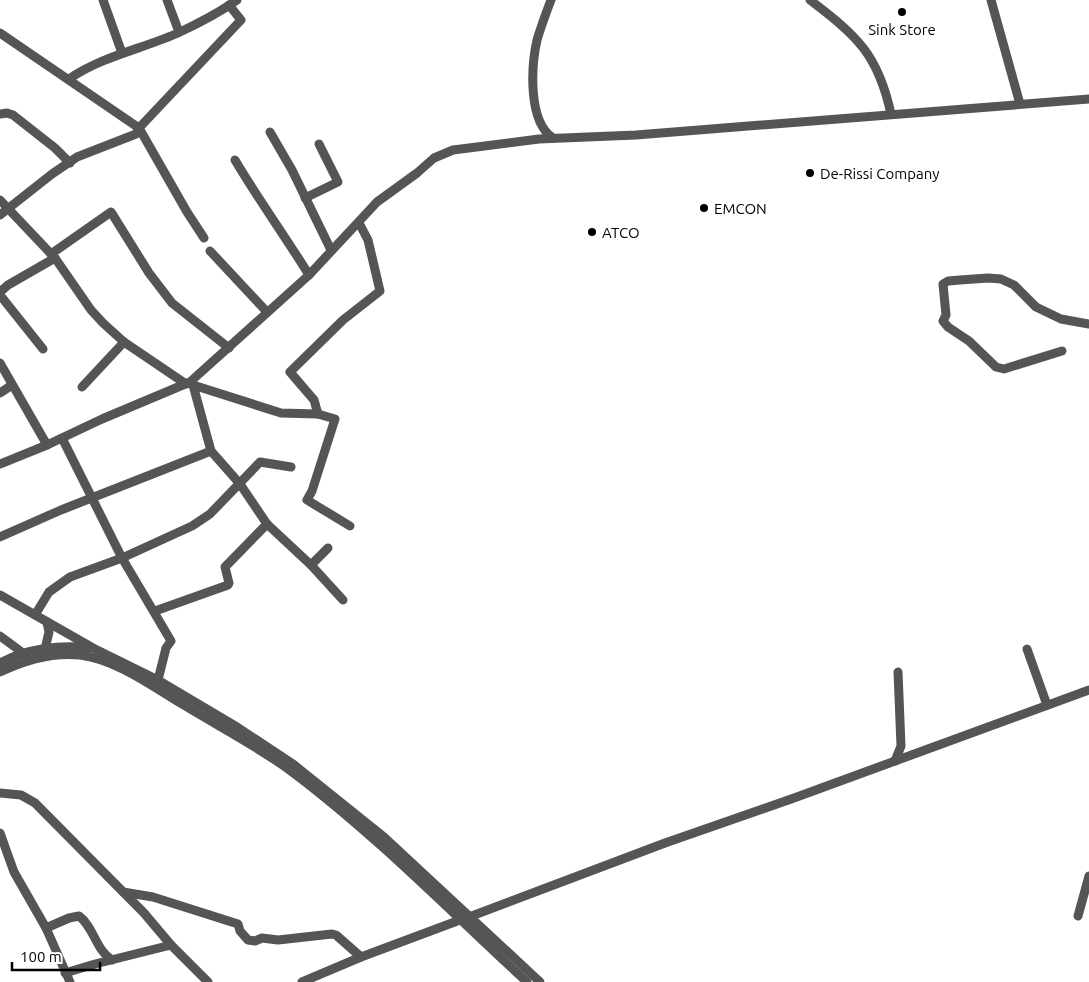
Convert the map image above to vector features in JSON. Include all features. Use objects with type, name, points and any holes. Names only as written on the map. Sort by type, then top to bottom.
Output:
[{"type":"street","points":[[103,0],[122,53]]},
{"type":"street","points":[[167,0],[179,32]]},
{"type":"street","points":[[551,0],[537,42],[534,64],[534,93],[538,121],[546,134],[554,139]]},
{"type":"street","points":[[810,0],[850,32],[864,48],[877,68],[886,89],[891,114]]},
{"type":"street","points":[[991,0],[1020,104]]},
{"type":"street","points":[[0,215],[77,157],[136,134],[139,128],[241,20],[228,3],[179,32],[122,53],[79,72],[69,79]]},
{"type":"street","points":[[0,33],[139,128],[178,198],[204,238]]},
{"type":"street","points":[[0,464],[190,384],[309,274],[378,202],[434,158],[464,148],[520,141],[636,135],[1089,99]]},
{"type":"street","points":[[0,114],[7,113],[12,115],[55,148],[70,163]]},
{"type":"street","points":[[270,132],[292,170],[331,250]]},
{"type":"street","points":[[305,198],[338,182],[319,144]]},
{"type":"street","points":[[235,160],[309,274]]},
{"type":"street","points":[[0,200],[53,256],[91,310],[124,342],[190,384],[281,413],[318,414],[335,419],[312,491],[307,500],[350,526]]},
{"type":"street","points":[[43,349],[0,294],[8,285],[53,256],[111,212],[149,273],[172,302],[229,348]]},
{"type":"street","points":[[318,414],[314,400],[290,372],[343,320],[380,291],[368,240],[359,223]]},
{"type":"street","points":[[210,251],[267,312]]},
{"type":"street","points":[[1062,351],[1004,369],[996,367],[969,341],[948,327],[943,321],[946,315],[943,284],[948,281],[1001,279],[1014,285],[1031,305],[1061,319],[1089,324]]},
{"type":"street","points":[[82,387],[124,342]]},
{"type":"street","points":[[0,363],[47,445]]},
{"type":"street","points":[[190,384],[211,451],[240,484],[267,524],[311,565],[343,600]]},
{"type":"street","points":[[0,393],[12,385]]},
{"type":"street","points":[[62,438],[94,498],[122,558],[171,641],[166,648],[158,680]]},
{"type":"street","points":[[0,537],[61,510],[211,451]]},
{"type":"street","points":[[35,615],[49,592],[70,577],[122,558],[192,526],[210,514],[260,462],[291,467]]},
{"type":"street","points":[[155,611],[228,585],[230,583],[225,567],[267,524]]},
{"type":"street","points":[[311,565],[328,548]]},
{"type":"street","points":[[0,595],[93,648],[158,680],[234,725],[293,764],[384,837],[540,982]]},
{"type":"street","points":[[45,649],[48,638],[48,622]]},
{"type":"street","points":[[0,636],[24,653]]},
{"type":"street","points":[[0,663],[24,653],[45,649],[93,648]]},
{"type":"street","points":[[1027,649],[1047,705]]},
{"type":"street","points":[[0,672],[14,665],[36,659],[69,655],[93,658],[134,675],[290,770],[380,845],[527,982]]},
{"type":"street","points":[[895,761],[901,746],[898,672]]},
{"type":"street","points":[[469,917],[665,843],[1089,690]]},
{"type":"street","points":[[901,746],[914,754]]},
{"type":"street","points":[[0,792],[21,795],[35,803],[144,913],[171,945],[208,982]]},
{"type":"street","points":[[0,833],[14,872],[46,928],[68,978],[112,960],[171,945]]},
{"type":"street","points":[[1078,916],[1089,876]]},
{"type":"street","points":[[123,892],[153,897],[238,924],[240,931],[248,940],[255,941],[262,938],[278,940],[336,934],[361,957]]},
{"type":"street","points":[[144,913],[153,897]]},
{"type":"street","points":[[46,928],[78,916],[87,925],[103,954],[112,960]]},
{"type":"street","points":[[302,982],[361,957],[460,920]]},
{"type":"place","name":"Sink Store","points":[[902,12]]},
{"type":"place","name":"De-Rissi Company","points":[[810,173]]},
{"type":"place","name":"EMCON","points":[[704,208]]},
{"type":"place","name":"ATCO","points":[[592,232]]}]
